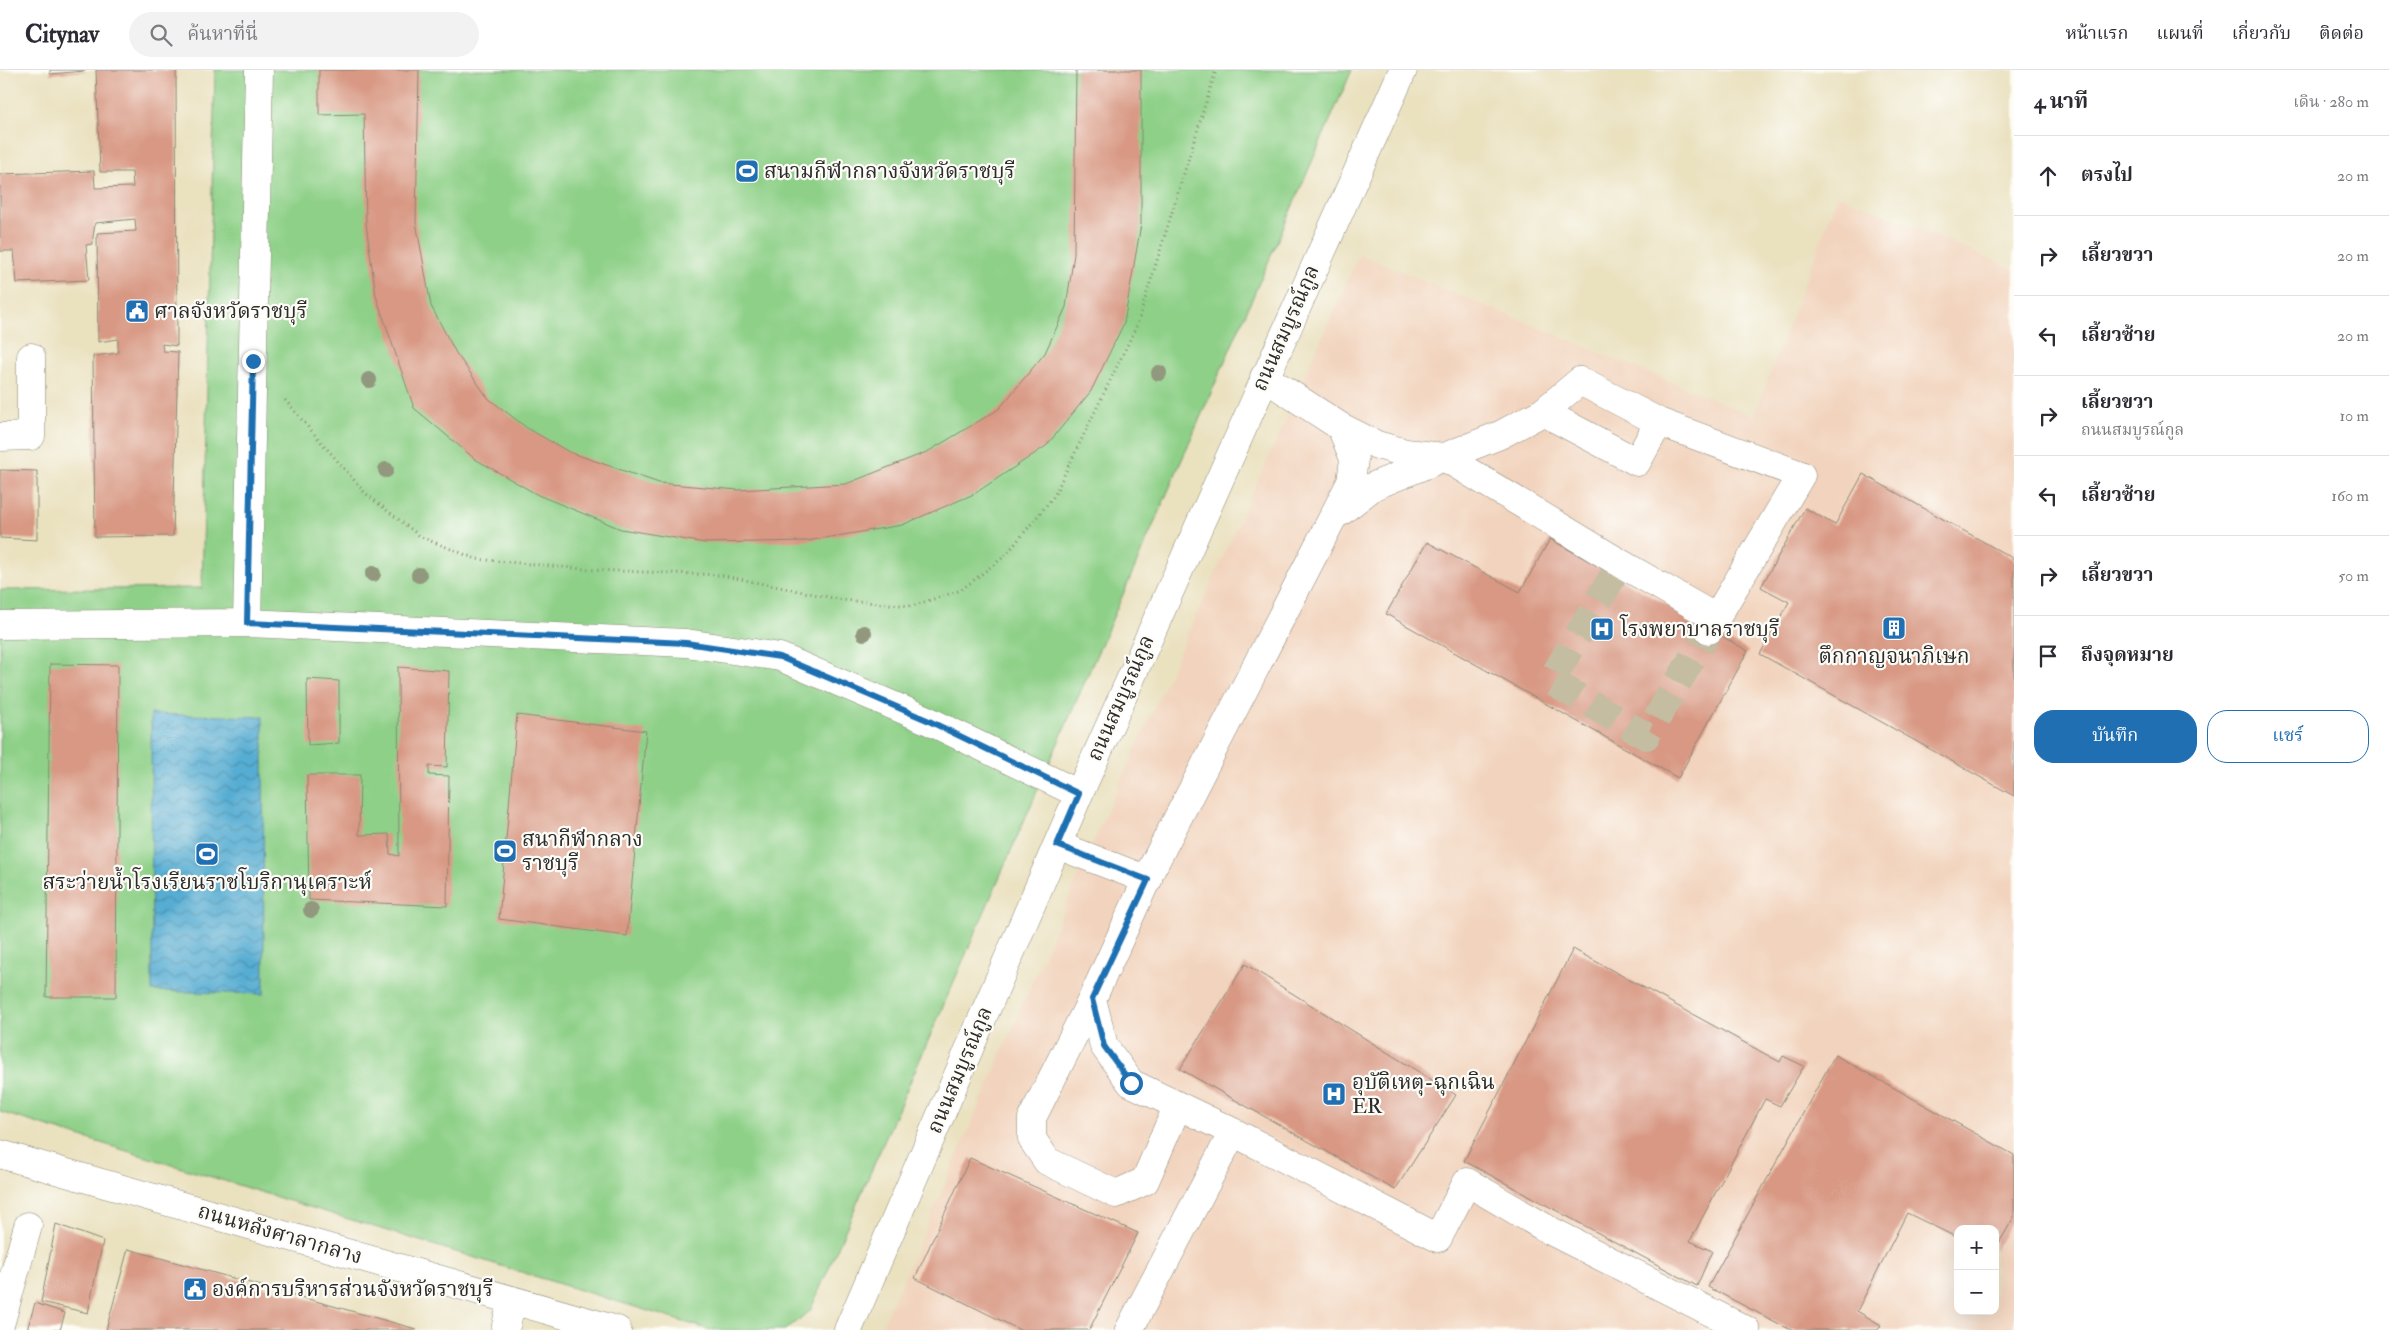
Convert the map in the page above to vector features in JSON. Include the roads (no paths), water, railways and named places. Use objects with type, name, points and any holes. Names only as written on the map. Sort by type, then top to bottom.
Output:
[{"type":"street","points":[[247,623],[259,70]]},
{"type":"street","name":"ถนนสมบูรณ์กูล","points":[[848,1330],[1079,794],[1403,70]]},
{"type":"street","points":[[0,437],[31,436],[30,357]]},
{"type":"street","points":[[1264,377],[1341,427],[1377,445],[1397,451],[1444,458],[1616,570],[1712,624],[1801,474],[1659,422],[1580,381],[1543,412],[1500,435],[1444,458],[1374,486],[1332,518]]},
{"type":"street","points":[[1543,412],[1637,462],[1659,422]]},
{"type":"street","points":[[1177,1107],[1145,1181],[1116,1194],[1047,1161],[1032,1138],[1032,1118],[1092,999],[1152,868],[1351,482],[1354,459],[1341,427]]},
{"type":"street","points":[[0,625],[247,623],[686,643],[780,657],[927,720],[1079,794]]},
{"type":"street","points":[[1057,845],[1148,880]]},
{"type":"street","points":[[1092,999],[1104,1046],[1131,1083],[1177,1107],[1233,1132],[1438,1238],[1466,1182],[1549,1230],[1746,1330]]},
{"type":"street","points":[[1128,1330],[1233,1132]]},
{"type":"street","name":"ถนนหลังศาลากลาง","points":[[0,1154],[617,1330]]},
{"type":"street","points":[[0,1326],[28,1226]]},
{"type":"street","points":[[505,1330],[512,1300]]},
{"type":"water","name":"สระว่ายน้ำโรงเรียนราชโบริกานุเคราะห์","points":[[151,714],[263,717],[264,994],[152,991]]},
{"type":"tunnel","points":[[1613,576],[1551,681],[1646,736],[1709,630]]},
{"type":"place","name":"สนามกีฬากลางจังหวัดราชบุรี","points":[[747,171]]},
{"type":"place","name":"ศาลจังหวัดราชบุรี","points":[[137,311]]},
{"type":"place","name":"ตึกกาญจนาภิเษก","points":[[1894,628]]},
{"type":"place","name":"โรงพยาบาลราชบุรี","points":[[1602,629]]},
{"type":"place","name":"สนากีฬากลาง ราชบุรี","points":[[505,851]]},
{"type":"place","name":"สระว่ายน้ำโรงเรียนราชโบริกานุเคราะห์","points":[[207,854]]},
{"type":"place","name":"อุบัติเหตุ-ฉุกเฉิน ER","points":[[1334,1094]]},
{"type":"place","name":"องค์การบริหารส่วนจังหวัดราชบุรี","points":[[195,1289]]}]
